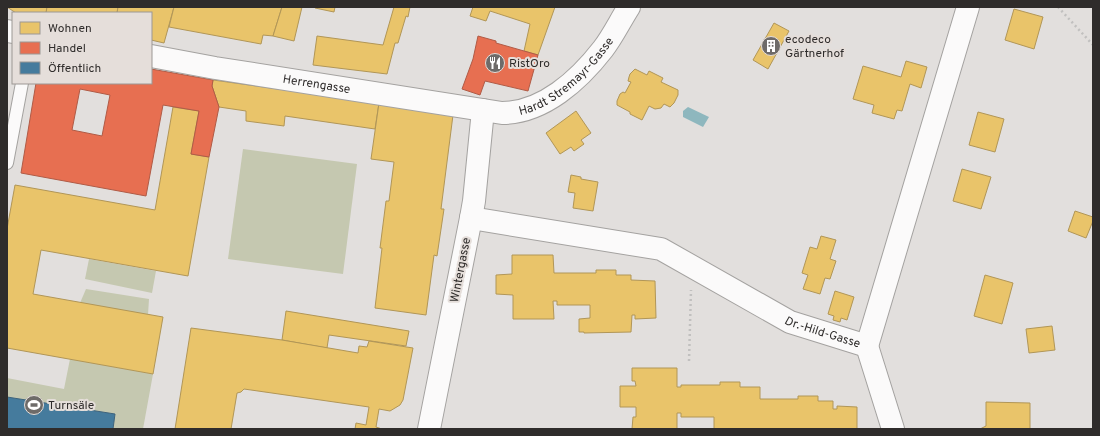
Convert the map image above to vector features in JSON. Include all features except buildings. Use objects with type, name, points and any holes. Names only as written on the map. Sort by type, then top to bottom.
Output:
[{"type":"street","name":"Hardt Stremayr-Gasse","points":[[483,110],[502,113],[515,111],[538,105],[551,99],[582,73],[603,49],[629,7]]},
{"type":"street","name":"Dr.-Hild-Gasse","points":[[471,218],[661,249],[790,322],[867,346],[968,7]]},
{"type":"street","name":"Herrengasse","points":[[152,56],[215,68],[483,110]]},
{"type":"street","name":"Wintergasse","points":[[429,429],[474,201],[483,110]]},
{"type":"street","points":[[867,346],[893,429]]},
{"type":"lane","points":[[7,163],[22,84]]},
{"type":"path","points":[[1058,7],[1093,45]]},
{"type":"path","points":[[689,361],[691,266]]},
{"type":"green space","points":[[243,149],[357,164],[343,274],[228,259]]},
{"type":"green space","points":[[89,259],[156,271],[152,293],[85,279]]},
{"type":"green space","points":[[86,289],[149,299],[148,315],[80,303]]},
{"type":"green space","points":[[70,359],[153,374],[143,429],[113,429],[115,414],[7,397],[7,378],[64,389]]},
{"type":"water","points":[[688,107],[709,117],[703,127],[683,117],[683,111]]},
{"type":"place","name":"ecodeco Gärtnerhof","points":[[771,46]]},
{"type":"place","name":"RistOro","points":[[495,63]]},
{"type":"place","name":"Turnsäle","points":[[34,405]]}]
